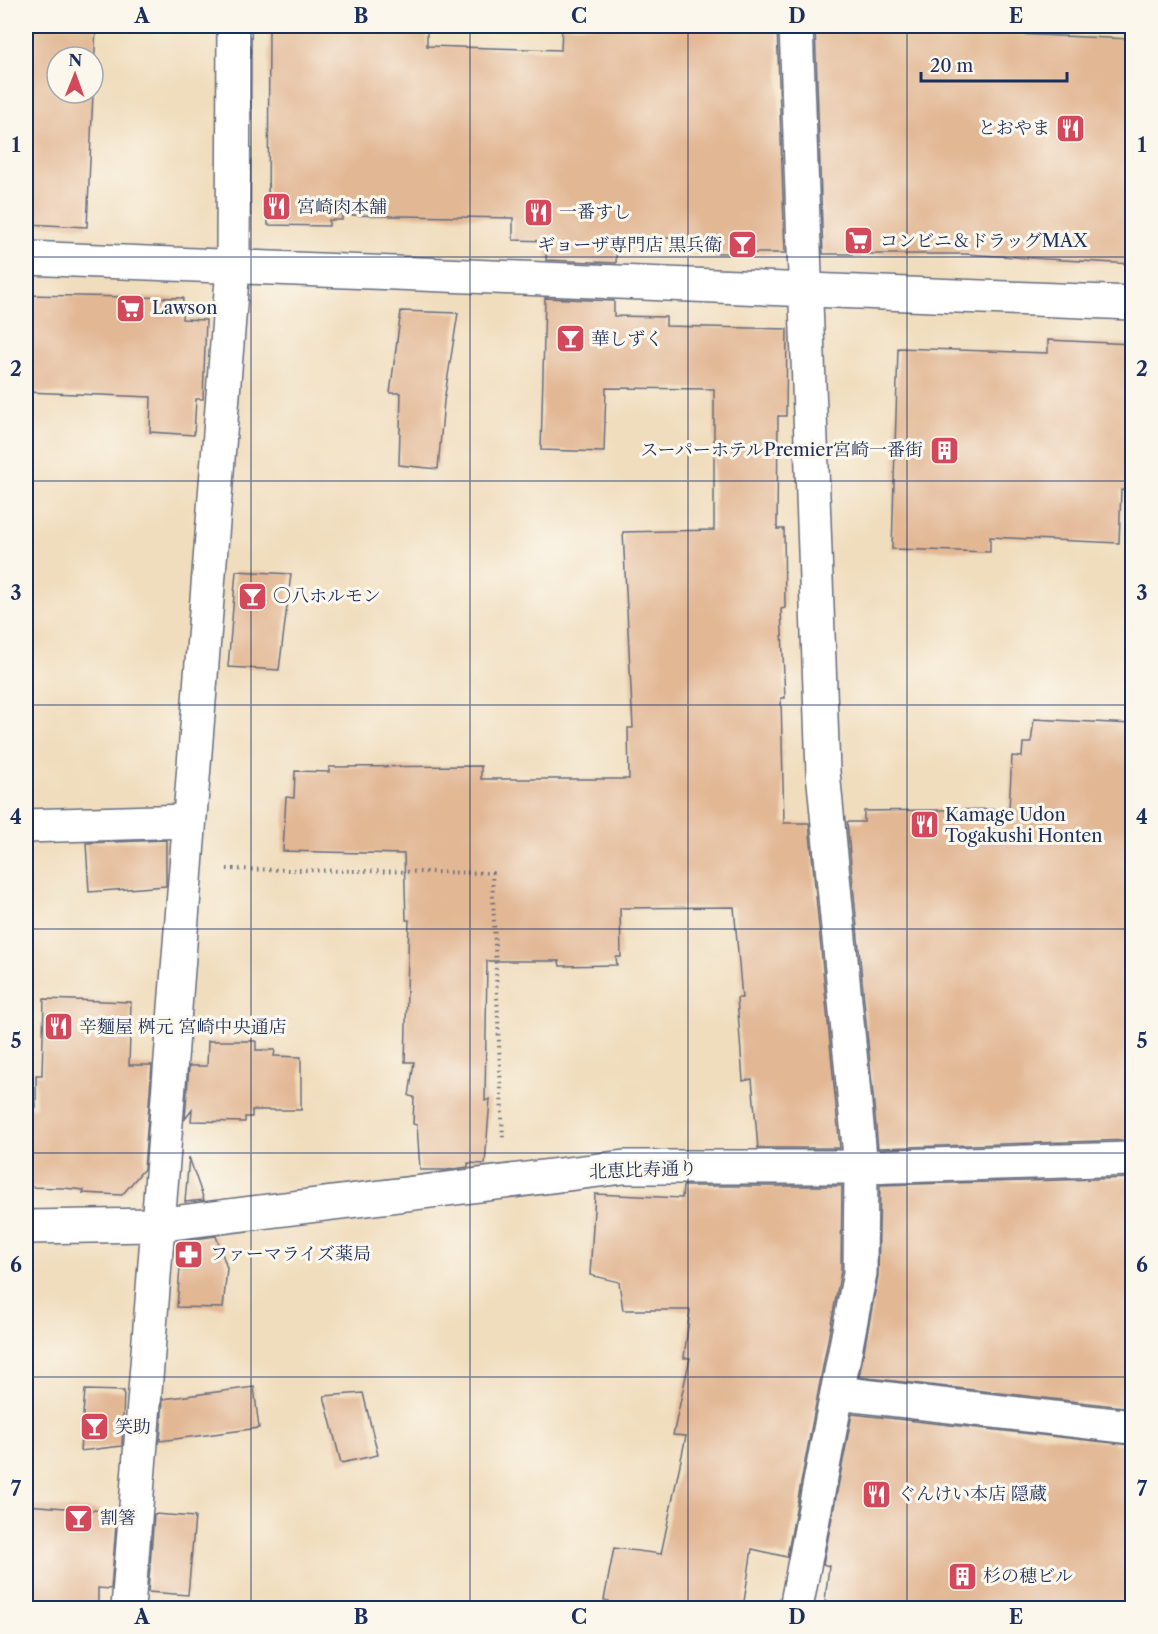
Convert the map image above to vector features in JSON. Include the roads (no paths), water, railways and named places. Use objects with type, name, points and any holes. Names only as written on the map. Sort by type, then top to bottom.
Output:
[{"type":"street","points":[[128,1608],[156,1225],[233,267],[234,26]]},
{"type":"street","points":[[796,26],[823,772],[861,1167],[860,1273],[796,1608]]},
{"type":"street","points":[[26,258],[1132,303]]},
{"type":"street","points":[[26,826],[188,821]]},
{"type":"street","name":"北恵比寿通り","points":[[26,1227],[156,1225],[624,1167],[861,1167],[1132,1159]]},
{"type":"street","points":[[837,1393],[1132,1427]]},
{"type":"place","name":"とおやま","points":[[1071,128]]},
{"type":"place","name":"宮崎肉本舗","points":[[276,207]]},
{"type":"place","name":"一番すし","points":[[538,212]]},
{"type":"place","name":"コンビニ＆ドラッグMAX","points":[[859,241]]},
{"type":"place","name":"ギョーザ専門店 黒兵衛","points":[[743,245]]},
{"type":"place","name":"Lawson","points":[[131,308]]},
{"type":"place","name":"華しずく","points":[[570,339]]},
{"type":"place","name":"スーパーホテルPremier宮崎一番街","points":[[944,450]]},
{"type":"place","name":"〇八ホルモン","points":[[252,596]]},
{"type":"place","name":"Kamage Udon Togakushi Honten","points":[[924,825]]},
{"type":"place","name":"辛麵屋 桝元 宮崎中央通店","points":[[58,1027]]},
{"type":"place","name":"ファーマライズ薬局","points":[[189,1254]]},
{"type":"place","name":"笑助","points":[[94,1427]]},
{"type":"place","name":"ぐんけい本店 隠蔵","points":[[877,1494]]},
{"type":"place","name":"割箸","points":[[79,1518]]},
{"type":"place","name":"杉の穂ビル","points":[[962,1576]]}]
